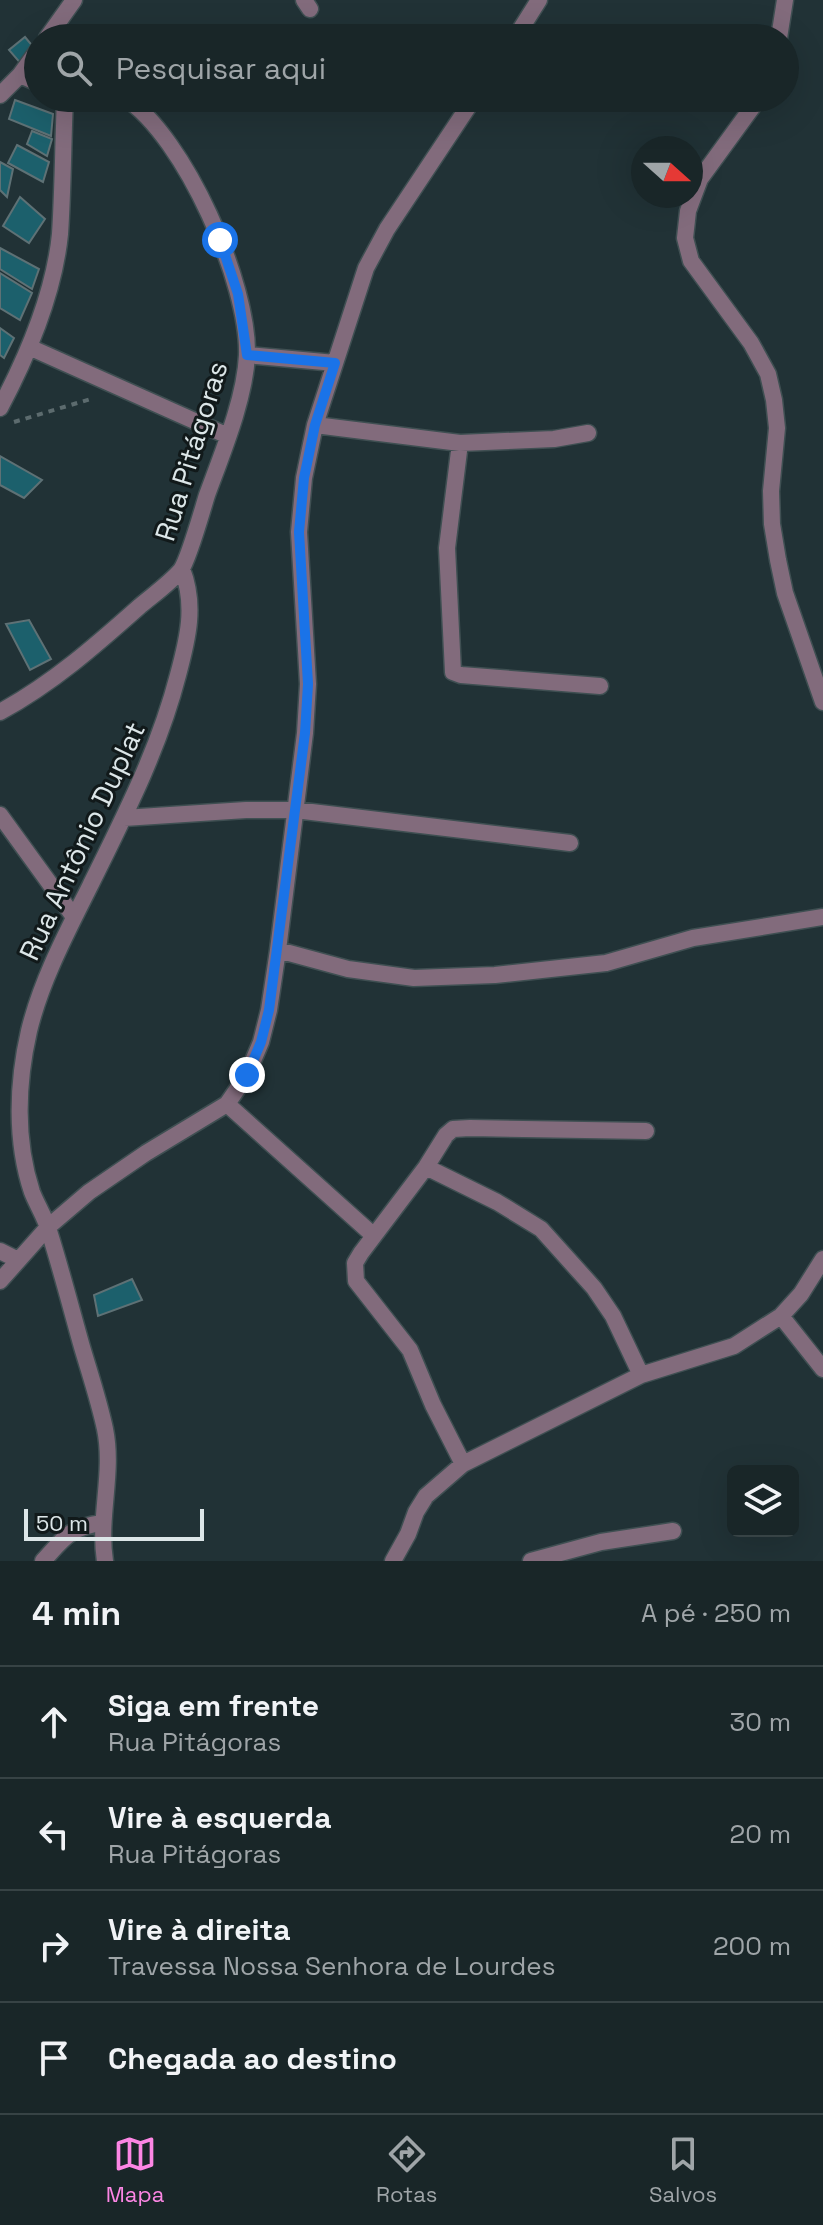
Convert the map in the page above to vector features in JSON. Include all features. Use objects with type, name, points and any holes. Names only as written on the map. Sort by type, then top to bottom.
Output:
[{"type":"street","points":[[57,24],[74,0]]},
{"type":"street","points":[[524,24],[539,0]]},
{"type":"street","points":[[781,24],[785,0]]},
{"type":"street","points":[[0,95],[24,69]]},
{"type":"street","points":[[20,75],[24,77]]},
{"type":"street","points":[[0,408],[29,347],[53,273],[60,235],[64,112]]},
{"type":"street","name":"Rua Pitágoras","points":[[0,712],[23,700],[94,648],[182,569],[228,436],[243,381],[247,355],[238,294],[220,240],[181,163],[155,123],[142,112]]},
{"type":"street","points":[[0,1281],[48,1227],[89,1192],[227,1104],[247,1075],[261,1042],[278,950],[305,733],[308,684],[299,532],[304,478],[315,425],[366,268],[387,229],[465,112]]},
{"type":"street","points":[[749,112],[700,179],[688,211],[685,238],[691,261],[751,343],[768,374],[777,428],[771,491],[778,560],[785,593],[823,702]]},
{"type":"street","points":[[29,347],[228,436]]},
{"type":"street","name":"Rua Pitágoras","points":[[247,355],[335,363]]},
{"type":"street","points":[[315,425],[460,443],[554,439],[588,433]]},
{"type":"street","points":[[460,443],[447,548],[453,672],[600,686]]},
{"type":"street","name":"Rua Antônio Duplat","points":[[105,1561],[102,1523],[109,1466],[105,1428],[48,1227],[32,1193],[19,1115],[21,1073],[29,1030],[43,987],[124,818],[170,708],[190,625],[190,595],[182,569]]},
{"type":"street","points":[[124,818],[295,810],[570,843]]},
{"type":"street","points":[[0,815],[74,917]]},
{"type":"street","points":[[278,950],[348,969],[414,978],[495,975],[606,963],[693,938],[823,917]]},
{"type":"street","points":[[227,1104],[373,1235]]},
{"type":"street","points":[[463,1464],[410,1350],[356,1281],[355,1263],[453,1129],[646,1131]]},
{"type":"street","points":[[426,1167],[497,1202],[541,1229],[594,1288],[613,1316],[641,1375]]},
{"type":"street","points":[[0,1251],[18,1260]]},
{"type":"street","points":[[393,1561],[426,1496],[463,1464],[641,1375],[734,1346],[781,1316],[801,1294],[823,1259]]},
{"type":"street","points":[[781,1316],[823,1369]]},
{"type":"street","points":[[43,1561],[65,1536],[77,1528],[102,1523]]},
{"type":"street","points":[[531,1561],[601,1542],[673,1531]]},
{"type":"path","points":[[14,422],[123,390]]},
{"type":"building","points":[[24,38],[22,65],[9,50]]},
{"type":"building","points":[[15,100],[24,103],[24,112],[53,114],[51,136],[9,119]]},
{"type":"building","points":[[32,131],[52,139],[47,156],[27,144]]},
{"type":"building","points":[[17,145],[49,162],[43,182],[8,163]]},
{"type":"building","points":[[0,162],[13,169],[7,197],[0,190]]},
{"type":"building","points":[[20,197],[45,219],[29,243],[3,226]]},
{"type":"building","points":[[0,248],[39,269],[32,289],[0,269]]},
{"type":"building","points":[[0,273],[32,293],[20,320],[0,308]]},
{"type":"building","points":[[0,328],[14,338],[4,358],[0,355]]},
{"type":"building","points":[[0,456],[42,480],[24,498],[0,485]]},
{"type":"building","points":[[29,620],[51,659],[30,670],[6,624]]},
{"type":"building","points":[[132,1279],[142,1300],[98,1316],[94,1295]]},
{"type":"route","points":[[220,240],[238,294],[247,355],[335,363],[315,425],[304,478],[299,532],[308,684],[305,733],[269,1010],[261,1042],[247,1075]]}]
